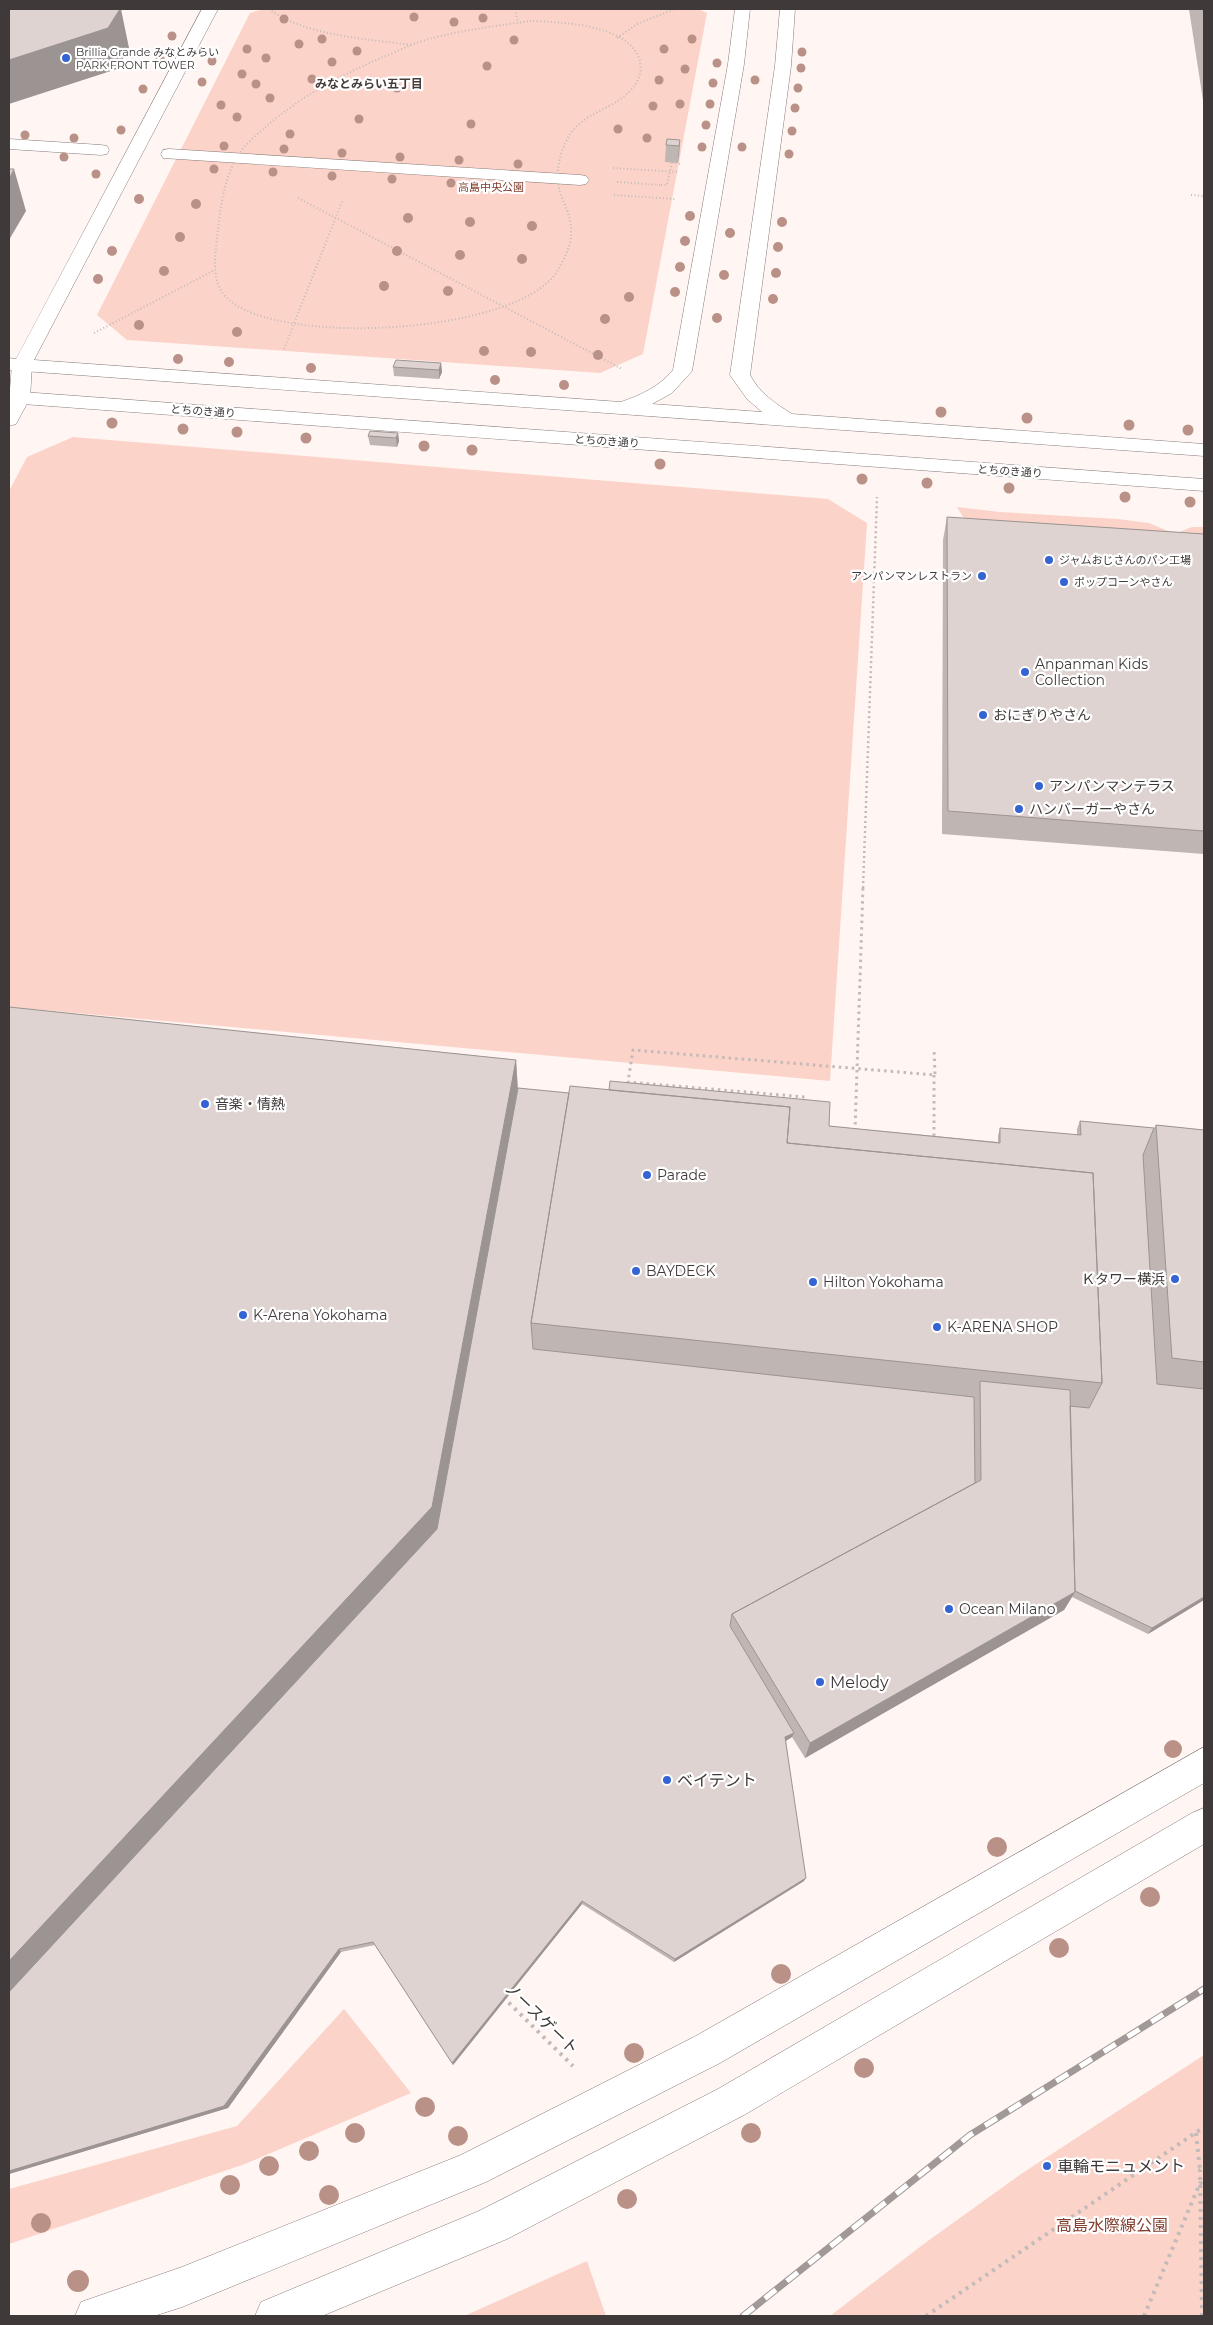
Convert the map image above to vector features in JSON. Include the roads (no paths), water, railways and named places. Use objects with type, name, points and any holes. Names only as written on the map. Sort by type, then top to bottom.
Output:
[{"type":"street","points":[[9,381],[16,364],[210,9]]},
{"type":"street","points":[[620,408],[655,397],[673,384],[682,371],[736,64],[743,9]]},
{"type":"street","points":[[788,9],[783,66],[740,375],[755,398],[768,410],[789,420]]},
{"type":"street","points":[[9,144],[101,150]]},
{"type":"street","points":[[169,154],[227,161],[356,165],[580,180]]},
{"type":"street","points":[[9,420],[14,397],[16,364]]},
{"type":"street","points":[[16,364],[1204,450]]},
{"type":"street","name":"とちのき通り","points":[[14,397],[1204,485]]},
{"type":"street","points":[[95,2316],[182,2287],[473,2169],[707,2050],[1204,1764]]},
{"type":"street","points":[[275,2316],[493,2225],[731,2102],[1204,1825]]},
{"type":"railway","points":[[743,2316],[970,2135],[1204,1989]]},
{"type":"place","name":"Brillia Grande みなとみらい PARK FRONT TOWER","points":[[66,58]]},
{"type":"place","name":"ジャムおじさんのパン工場","points":[[1049,560]]},
{"type":"place","name":"アンパンマンレストラン","points":[[982,576]]},
{"type":"place","name":"ポップコーンやさん","points":[[1064,582]]},
{"type":"place","name":"Anpanman Kids Collection","points":[[1025,672]]},
{"type":"place","name":"おにぎりやさん","points":[[983,715]]},
{"type":"place","name":"アンパンマンテラス","points":[[1039,786]]},
{"type":"place","name":"ハンバーガーやさん","points":[[1019,809]]},
{"type":"place","name":"音楽・情熱","points":[[205,1104]]},
{"type":"place","name":"Parade","points":[[647,1175]]},
{"type":"place","name":"BAYDECK","points":[[636,1271]]},
{"type":"place","name":"Ｋタワー横浜","points":[[1175,1279]]},
{"type":"place","name":"Hilton Yokohama","points":[[813,1282]]},
{"type":"place","name":"K-Arena Yokohama","points":[[243,1315]]},
{"type":"place","name":"K-ARENA SHOP","points":[[937,1327]]},
{"type":"place","name":"Ocean Milano","points":[[949,1609]]},
{"type":"place","name":"Melody","points":[[820,1682]]},
{"type":"place","name":"ベイテント","points":[[667,1780]]},
{"type":"place","name":"車輪モニュメント","points":[[1047,2166]]},
{"type":"district","name":"みなとみらい五丁目","points":[[369,84]]},
{"type":"park label","name":"高島中央公園","points":[[491,187]]},
{"type":"park label","name":"高島水際線公園","points":[[1112,2225]]}]
